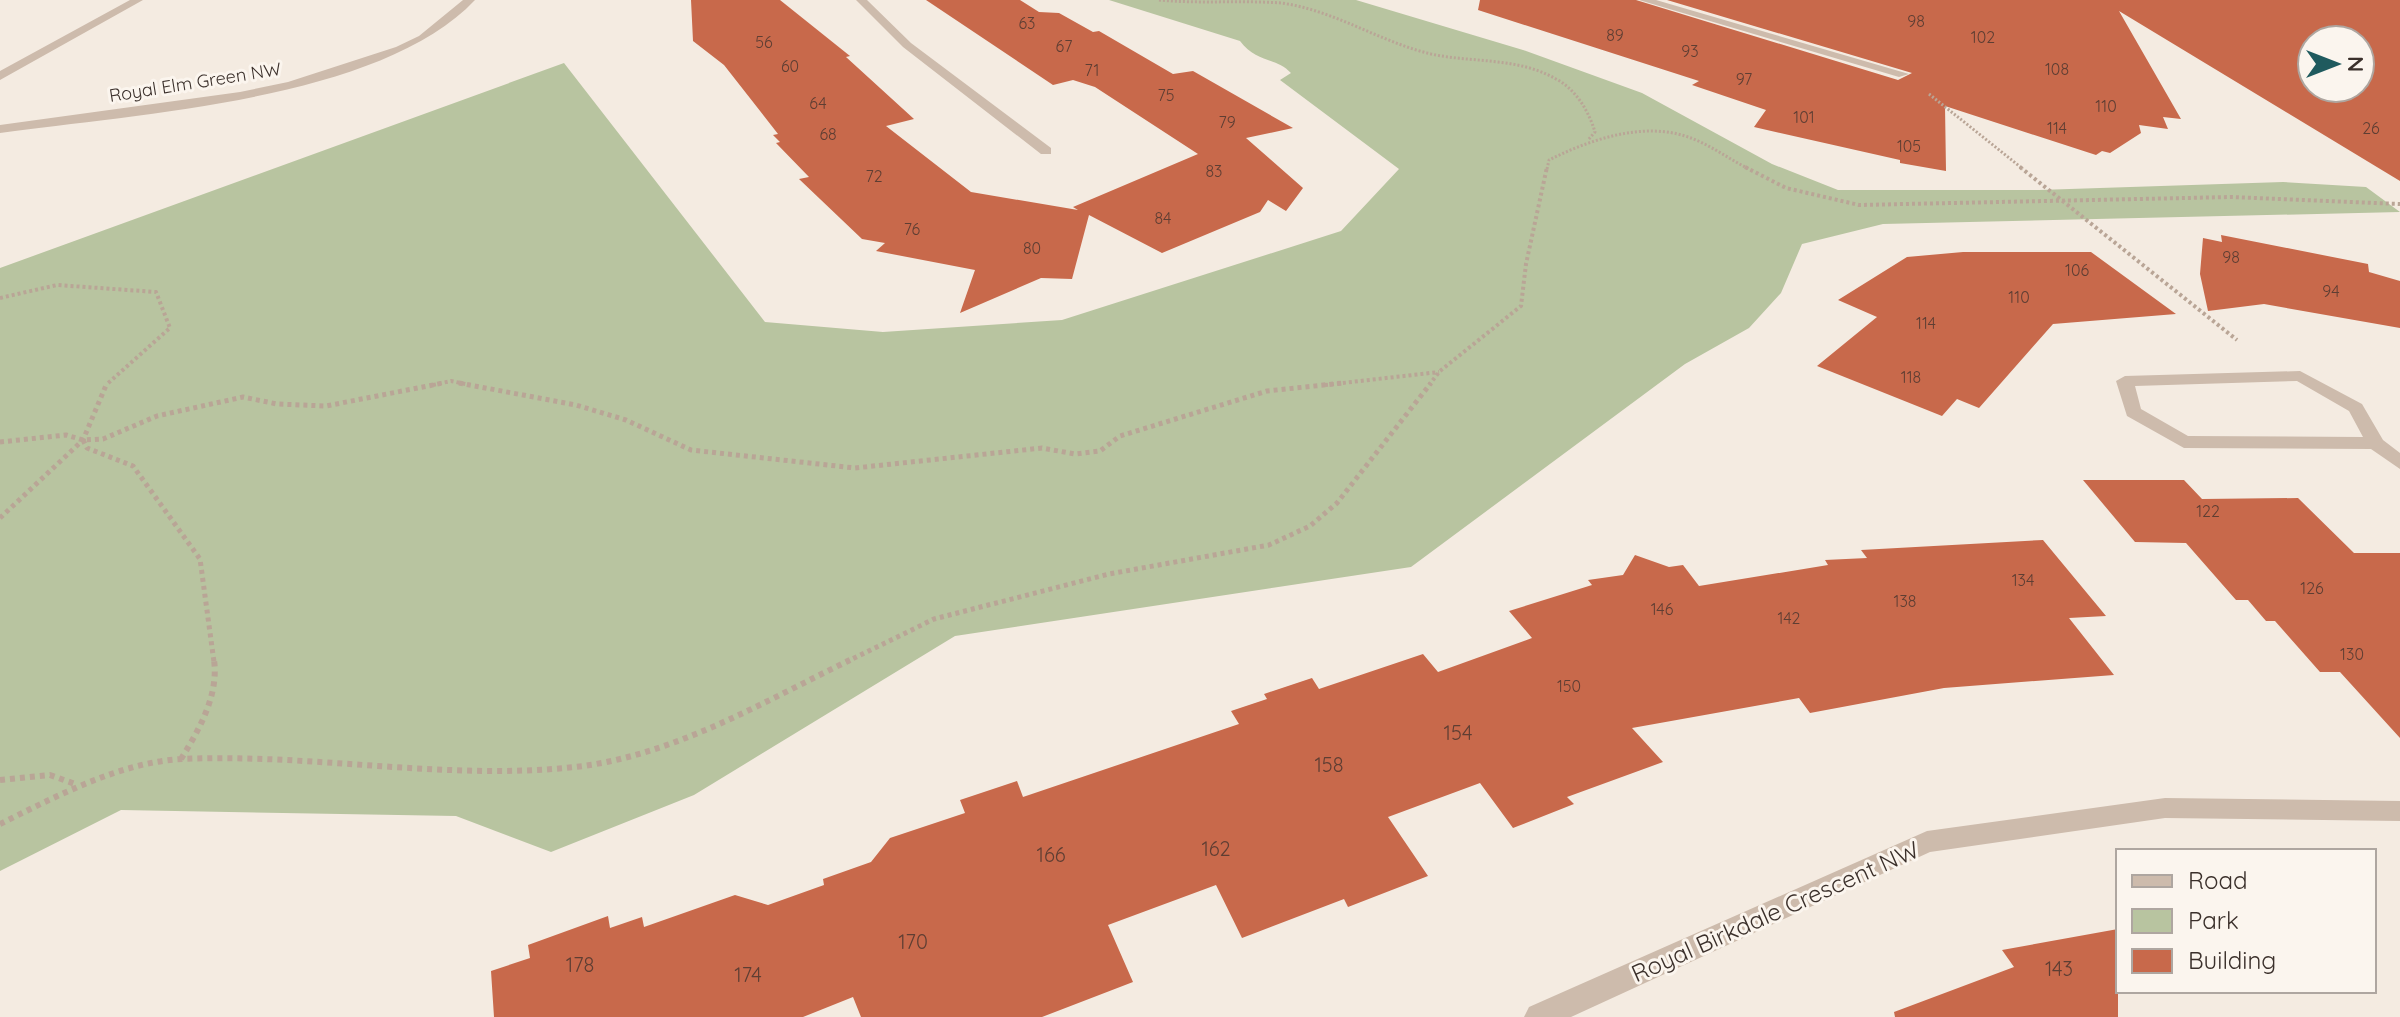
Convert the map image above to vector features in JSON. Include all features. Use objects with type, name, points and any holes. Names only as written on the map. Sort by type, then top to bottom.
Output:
[{"type":"street","points":[[0,76],[138,0]]},
{"type":"street","name":"Royal Elm Green NW","points":[[0,129],[240,96],[291,85],[400,49],[423,38],[470,0]]},
{"type":"street","points":[[861,0],[907,45],[1046,151]]},
{"type":"street","points":[[1644,0],[1903,74]]},
{"type":"street","points":[[2376,443],[2184,442],[2133,412],[2125,381],[2300,376],[2356,408],[2376,443],[2400,463]]},
{"type":"street","name":"Royal Birkdale Crescent NW","points":[[1539,1017],[1927,842],[2165,808],[2400,811]]},
{"type":"path","points":[[1159,0],[1291,5],[1350,21],[1433,54],[1501,62],[1540,72],[1566,85],[1593,123],[1595,132],[1588,140]]},
{"type":"path","points":[[1903,74],[2282,376]]},
{"type":"path","points":[[0,824],[79,786],[137,766],[180,759],[576,767],[647,751],[762,705],[934,619],[1109,574],[1269,545],[1310,526],[1337,503],[1440,371],[1521,306],[1526,264],[1549,160],[1588,140],[1635,132],[1686,136],[1786,188],[1859,205],[2232,197],[2400,204]]},
{"type":"path","points":[[0,298],[25,287],[51,284],[156,292],[170,328],[107,382],[83,440],[0,518]]},
{"type":"path","points":[[0,442],[66,435],[83,440],[103,439],[157,416],[207,402],[243,397],[277,404],[326,406],[451,381],[576,405],[626,420],[691,450],[855,468],[1042,448],[1075,454],[1100,451],[1120,436],[1267,391],[1316,387],[1340,380],[1399,379],[1440,371]]},
{"type":"path","points":[[83,440],[87,448],[133,466],[143,476],[160,506],[200,559],[216,673],[202,725],[180,759]]},
{"type":"path","points":[[0,780],[40,774],[62,775],[79,786]]},
{"type":"green space","points":[[1109,0],[1356,0],[1523,50],[1642,93],[1772,164],[1838,190],[2039,190],[2283,182],[2366,187],[2400,212],[1883,224],[1802,244],[1781,293],[1749,328],[1685,364],[1411,567],[955,636],[694,795],[551,852],[456,816],[121,810],[0,871],[0,268],[564,63],[765,322],[883,332],[1062,320],[1341,231],[1399,169],[1280,80],[1291,73],[1285,68],[1259,57],[1240,41]]},
{"type":"building","points":[[691,0],[780,0],[850,56],[846,57],[914,119],[886,126],[971,192],[1078,210],[1073,207],[1198,154],[1095,87],[1073,80],[1053,85],[926,0],[1020,0],[1039,12],[1059,13],[1093,32],[1099,31],[1173,74],[1193,71],[1293,128],[1246,138],[1303,188],[1286,211],[1268,200],[1260,212],[1162,253],[1089,215],[1072,279],[1041,278],[960,313],[975,270],[876,251],[885,243],[862,239],[799,179],[809,177],[776,143],[780,142],[773,135],[778,134],[724,65],[693,41]]},
{"type":"building","points":[[1480,0],[1636,0],[1898,80],[1912,73],[1667,0],[2400,0],[2400,181],[2119,11],[2181,119],[2163,117],[2168,129],[2139,125],[2141,133],[2110,153],[2102,151],[2096,155],[1945,106],[1946,171],[1900,163],[1900,160],[1754,127],[1766,110],[1692,85],[1699,81],[1478,10]]},
{"type":"building","points":[[2221,235],[2368,264],[2369,272],[2400,281],[2400,328],[2264,304],[2208,311],[2200,274],[2203,238],[2222,242]]},
{"type":"building","points":[[1963,252],[2091,252],[2176,314],[2053,324],[1979,408],[1957,399],[1942,416],[1817,366],[1877,317],[1838,300],[1907,257]]},
{"type":"building","points":[[2083,480],[2184,480],[2202,499],[2298,498],[2354,553],[2400,553],[2400,738],[2340,672],[2320,672],[2275,621],[2266,621],[2248,600],[2236,600],[2186,543],[2135,542]]},
{"type":"building","points":[[2043,540],[2106,616],[2069,618],[2114,675],[1944,688],[1810,713],[1799,698],[1632,728],[1663,762],[1567,797],[1574,804],[1513,828],[1480,783],[1388,817],[1428,876],[1348,907],[1344,899],[1242,938],[1216,885],[1108,925],[1133,982],[1042,1017],[861,1017],[853,997],[803,1017],[494,1017],[491,971],[530,958],[528,945],[608,916],[610,928],[642,917],[644,927],[735,895],[768,905],[824,885],[823,879],[871,862],[890,838],[965,813],[960,800],[1017,781],[1023,797],[1239,724],[1231,711],[1267,699],[1264,694],[1312,678],[1319,689],[1423,654],[1438,672],[1532,638],[1509,611],[1592,585],[1588,580],[1623,575],[1635,555],[1669,567],[1683,565],[1699,586],[1828,565],[1825,560],[1867,558],[1861,550]]},
{"type":"building","points":[[2116,929],[2118,1017],[1895,1017],[1894,1012],[2014,967],[2002,950]]}]
